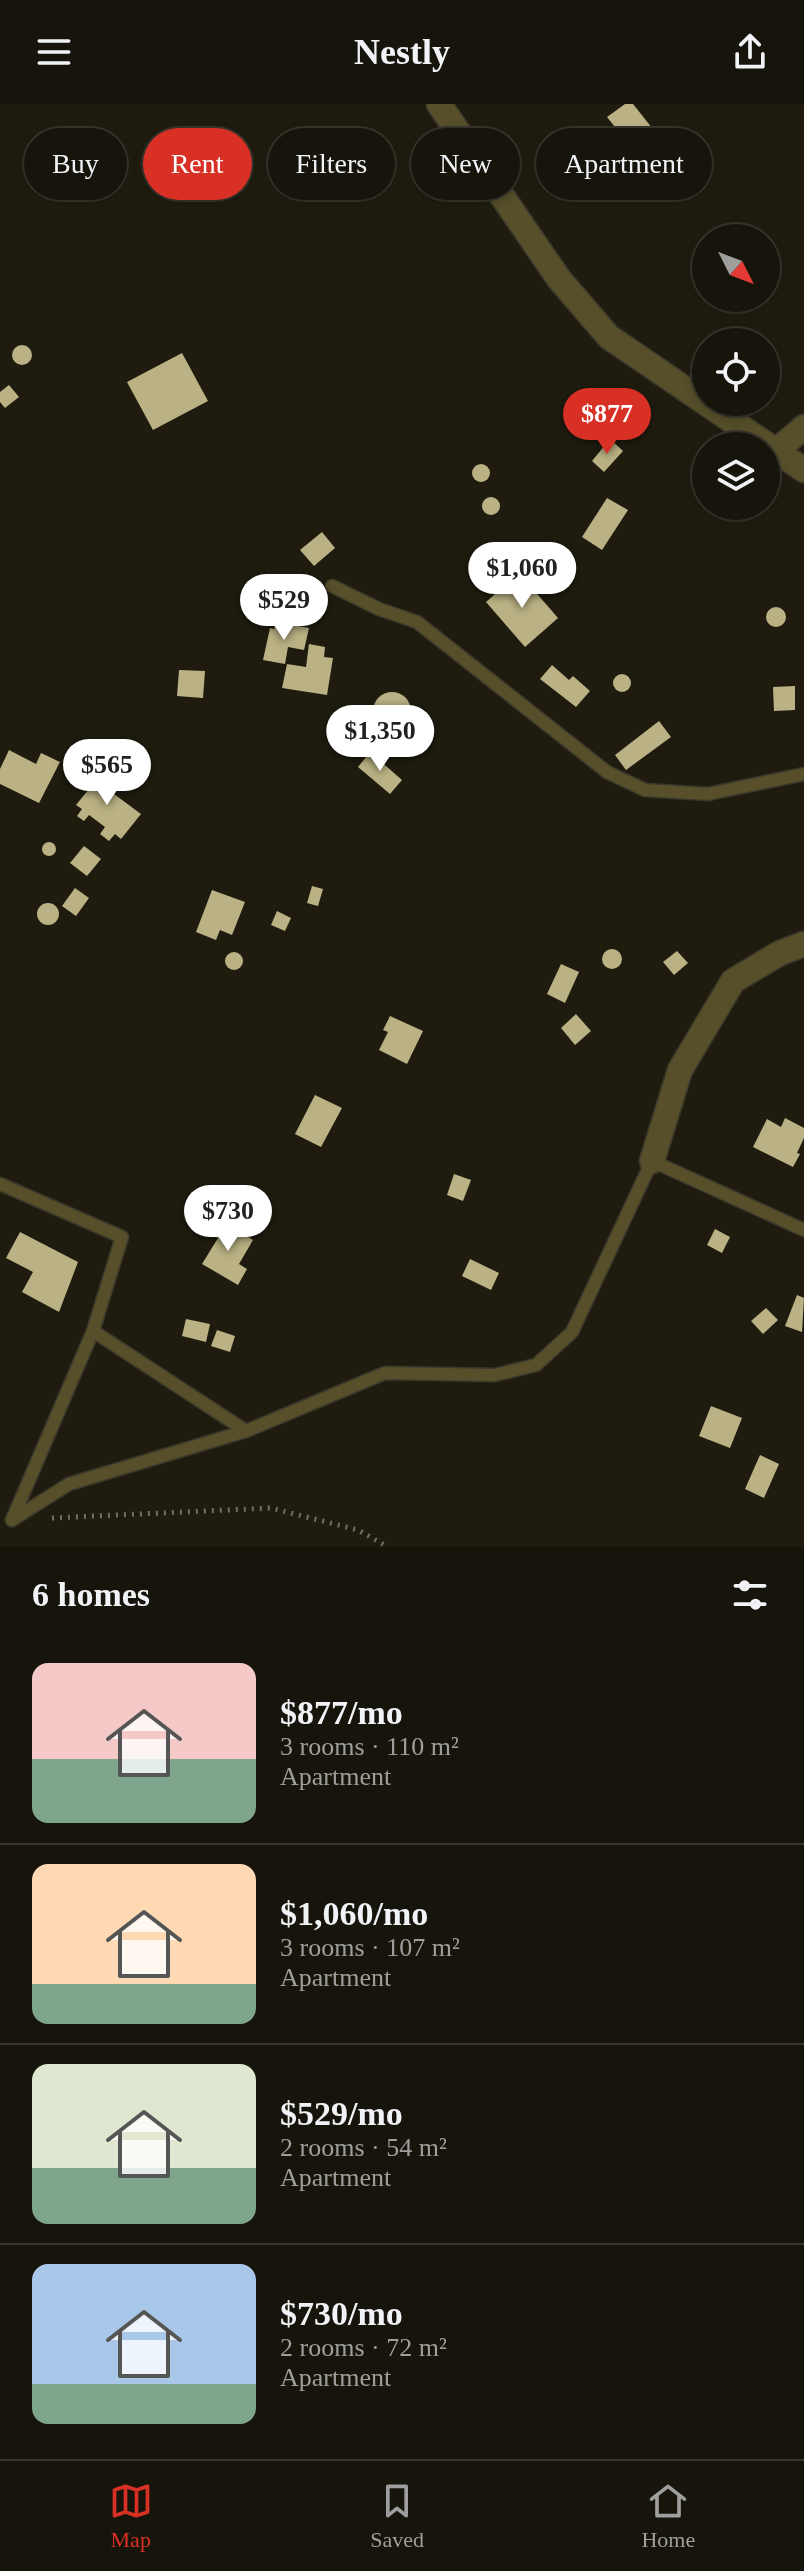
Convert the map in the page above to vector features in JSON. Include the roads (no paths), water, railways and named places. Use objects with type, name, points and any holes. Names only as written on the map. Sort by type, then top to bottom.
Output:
[{"type":"street","points":[[439,104],[559,279],[609,337],[748,432]]},
{"type":"street","points":[[780,448],[804,427]]},
{"type":"street","points":[[780,454],[804,470]]},
{"type":"street","points":[[652,1161],[680,1070],[733,981],[780,953],[804,944]]},
{"type":"lane","points":[[332,586],[379,609],[417,622],[607,772],[645,790],[708,794],[804,774]]},
{"type":"lane","points":[[0,1184],[122,1237],[93,1331],[12,1520],[69,1484],[246,1431],[385,1373],[495,1375],[536,1365],[572,1332],[652,1161],[804,1230]]},
{"type":"lane","points":[[93,1331],[246,1431]]}]
